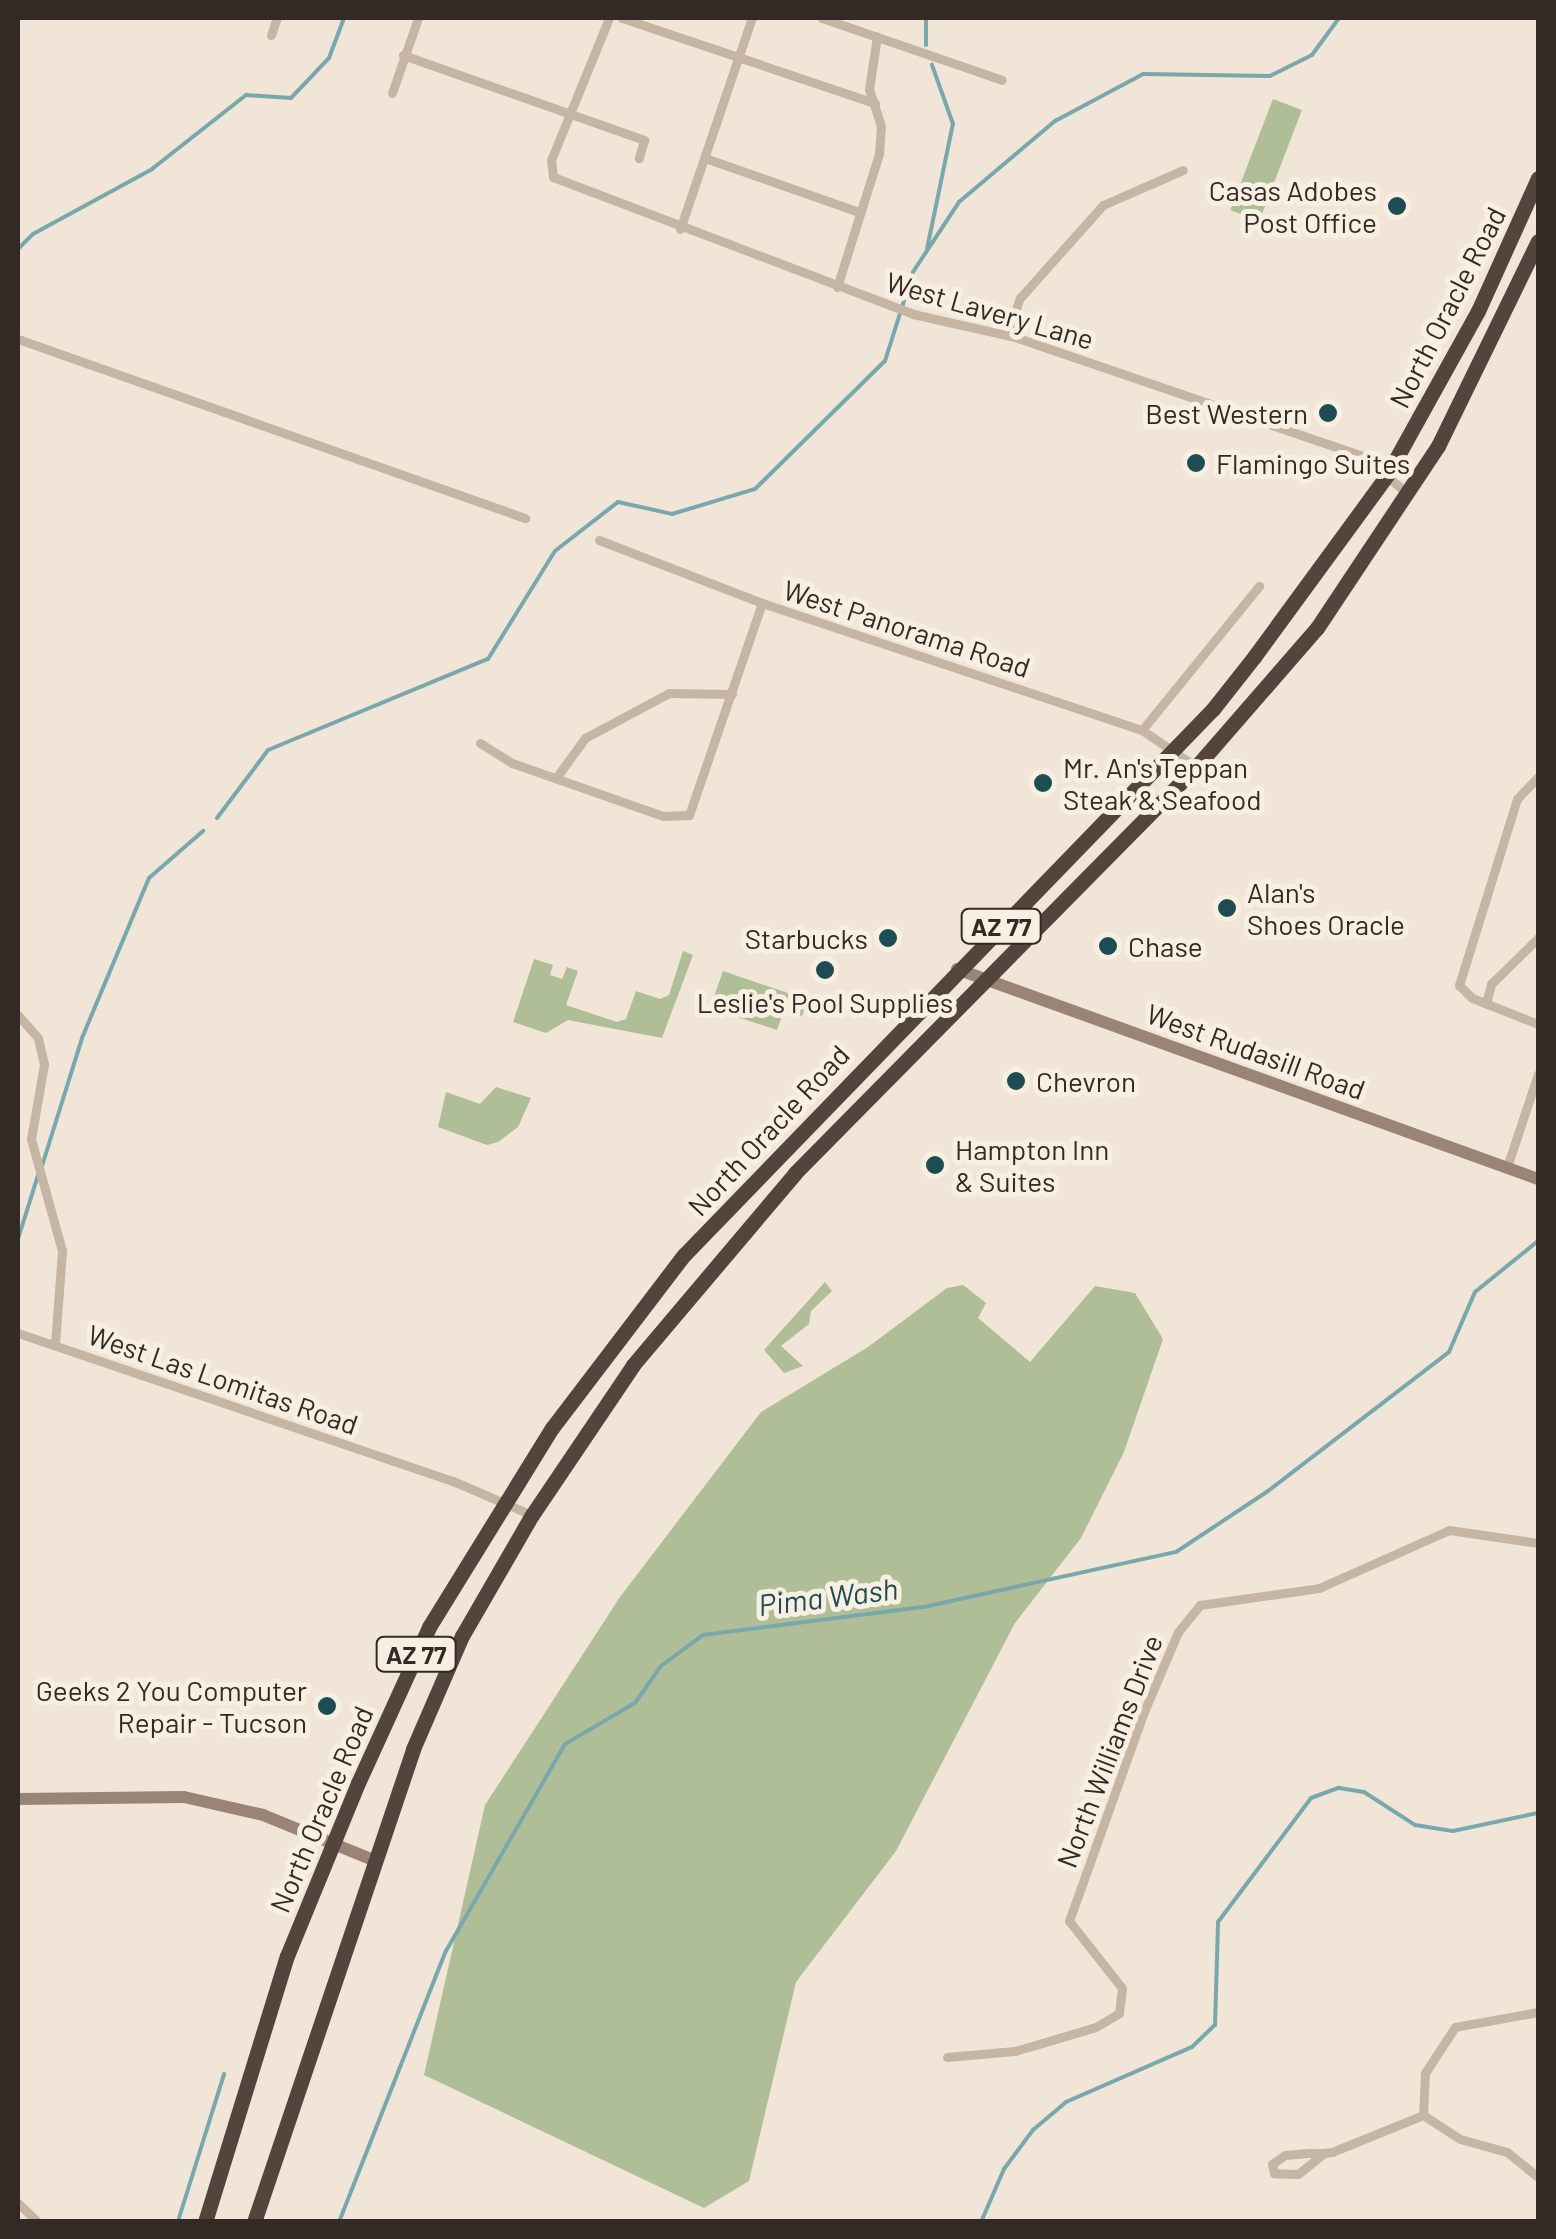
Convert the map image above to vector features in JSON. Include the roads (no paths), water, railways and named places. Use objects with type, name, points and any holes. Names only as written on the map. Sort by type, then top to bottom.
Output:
[{"type":"highway","name":"North Oracle Road","points":[[205,2222],[287,1956],[330,1845],[429,1627],[504,1502],[631,1323],[765,1167],[1176,748],[1298,601],[1387,475],[1478,311],[1538,178]]},
{"type":"highway","name":"North Oracle Road","points":[[254,2222],[412,1749],[462,1636],[532,1515],[632,1365],[785,1184],[983,978],[1196,766],[1317,628],[1408,494],[1475,376],[1538,242]]},
{"type":"highway","points":[[765,1167],[785,1184]]},
{"type":"street","points":[[271,36],[277,18]]},
{"type":"street","points":[[392,94],[418,18]]},
{"type":"street","points":[[572,116],[610,18]]},
{"type":"street","points":[[622,18],[875,103]]},
{"type":"street","points":[[680,229],[752,18]]},
{"type":"street","points":[[822,18],[1002,80]]},
{"type":"street","points":[[836,287],[856,212],[879,154],[875,103],[869,88],[877,37]]},
{"type":"street","points":[[403,55],[644,140],[638,158]]},
{"type":"street","name":"West Lavery Lane","points":[[572,116],[551,160],[552,177],[894,308],[1008,335],[1362,456],[1408,494]]},
{"type":"street","points":[[705,158],[856,212]]},
{"type":"street","points":[[1008,335],[1020,298],[1103,205],[1182,170]]},
{"type":"street","points":[[18,340],[525,518]]},
{"type":"street","name":"West Panorama Road","points":[[599,540],[762,603],[1142,730],[1176,748],[1196,766]]},
{"type":"street","points":[[1142,730],[1259,586]]},
{"type":"street","points":[[480,742],[512,763],[684,821],[695,805],[762,603]]},
{"type":"street","points":[[556,778],[585,738],[669,693],[732,694]]},
{"type":"street","points":[[1538,777],[1516,799],[1459,985],[1486,1003],[1538,1024]]},
{"type":"street","points":[[1486,1003],[1491,984],[1538,938]]},
{"type":"street","name":"West Rudasill Road","points":[[957,969],[1538,1180]]},
{"type":"street","name":"West Las Lomitas Road","points":[[18,1015],[38,1038],[44,1064],[30,1139],[62,1251],[54,1344],[532,1515]]},
{"type":"street","points":[[1507,1168],[1538,1074]]},
{"type":"street","points":[[18,1332],[54,1344]]},
{"type":"street","name":"North Williams Drive","points":[[947,2058],[1015,2051],[1096,2028],[1118,2014],[1122,1988],[1070,1921],[1143,1714],[1178,1632],[1200,1604],[1319,1588],[1450,1530],[1538,1543]]},
{"type":"street","points":[[18,1799],[184,1797],[263,1816],[376,1861]]},
{"type":"street","points":[[1423,2115],[1426,2073],[1456,2027],[1538,2012]]},
{"type":"street","points":[[1324,2152],[1298,2174],[1274,2173],[1272,2164],[1285,2155],[1324,2152],[1423,2115]]},
{"type":"street","points":[[1423,2115],[1460,2139],[1507,2152],[1538,2177]]},
{"type":"street","points":[[18,2203],[38,2222]]},
{"type":"waterway","points":[[18,249],[33,234],[152,169],[246,95],[291,98],[329,58],[344,18]]},
{"type":"waterway","points":[[926,18],[926,45]]},
{"type":"waterway","points":[[217,818],[268,750],[488,659],[555,551],[618,502],[672,514],[755,489],[885,361],[913,272],[959,202],[1055,121],[1143,74],[1270,76],[1312,55],[1339,18]]},
{"type":"waterway","points":[[927,249],[953,124],[932,65]]},
{"type":"waterway","points":[[42,1166],[82,1038],[149,878],[203,831]]},
{"type":"waterway","points":[[18,1239],[38,1175]]},
{"type":"waterway","name":"Pima Wash","points":[[339,2222],[446,1951],[565,1744],[635,1703],[661,1666],[703,1635],[928,1606],[1176,1552],[1268,1491],[1449,1352],[1475,1292],[1538,1241]]},
{"type":"waterway","points":[[981,2222],[1004,2169],[1033,2130],[1066,2102],[1192,2047],[1215,2025],[1218,1922],[1311,1798],[1339,1788],[1364,1792],[1415,1825],[1453,1831],[1538,1813]]},
{"type":"waterway","points":[[179,2218],[224,2074]]},
{"type":"place","name":"Casas Adobes Post Office","points":[[1397,206]]},
{"type":"place","name":"Best Western","points":[[1328,413]]},
{"type":"place","name":"Flamingo Suites","points":[[1196,463]]},
{"type":"place","name":"Mr. An's Teppan Steak & Seafood","points":[[1043,783]]},
{"type":"place","name":"Alan's Shoes Oracle","points":[[1227,908]]},
{"type":"place","name":"Starbucks","points":[[888,938]]},
{"type":"place","name":"Chase","points":[[1108,946]]},
{"type":"place","name":"Leslie's Pool Supplies","points":[[825,970]]},
{"type":"place","name":"Chevron","points":[[1016,1081]]},
{"type":"place","name":"Hampton Inn & Suites","points":[[935,1165]]},
{"type":"place","name":"Geeks 2 You Computer Repair - Tucson","points":[[327,1706]]}]
